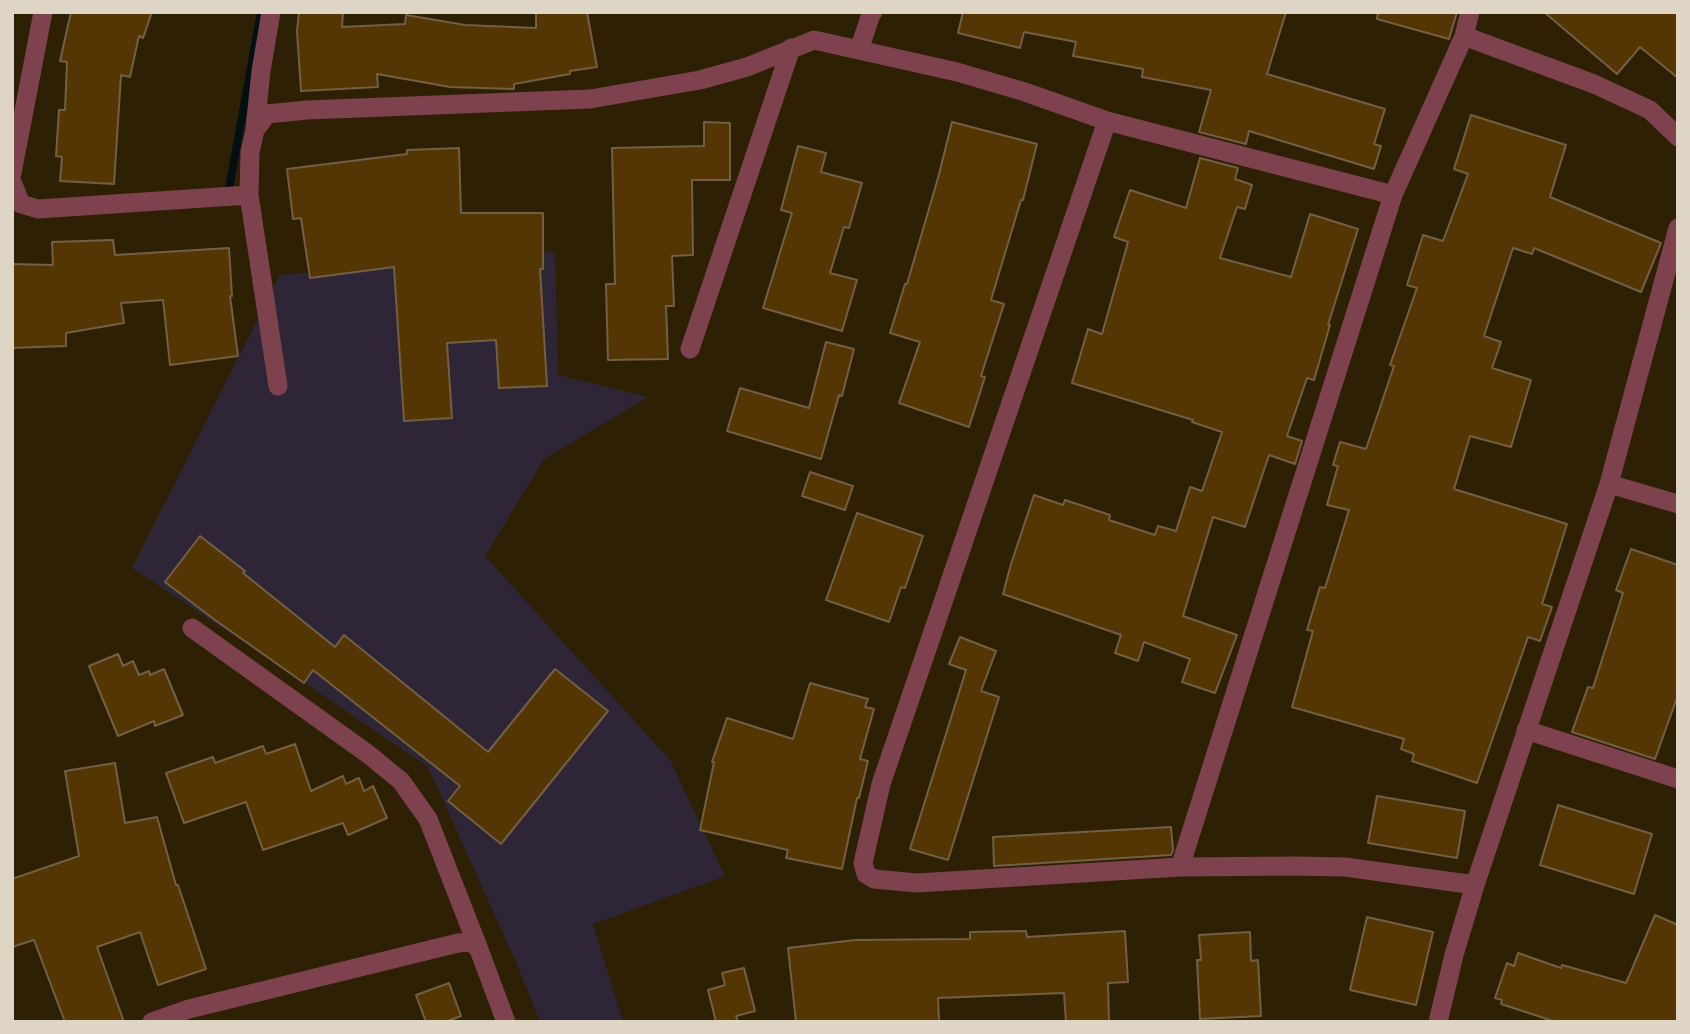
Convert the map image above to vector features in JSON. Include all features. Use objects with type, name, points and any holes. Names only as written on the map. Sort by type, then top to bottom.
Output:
[{"type":"street","points":[[12,173],[43,12]]},
{"type":"street","points":[[271,12],[250,152],[249,195],[278,386]]},
{"type":"street","points":[[859,50],[873,12]]},
{"type":"street","points":[[1180,867],[1393,195],[1464,36],[1471,12]]},
{"type":"street","points":[[1464,36],[1594,84],[1650,110],[1678,137]]},
{"type":"street","points":[[255,130],[267,114],[307,110],[590,99],[701,80],[747,67],[814,40],[957,72],[1108,121],[1393,195]]},
{"type":"street","points":[[690,349],[791,48]]},
{"type":"street","points":[[1108,121],[881,784],[863,863],[866,874],[874,880],[917,883],[1180,867],[1294,866],[1345,867],[1475,885]]},
{"type":"street","points":[[12,182],[21,204],[38,209],[249,195]]},
{"type":"street","points":[[1438,1022],[1475,885],[1609,484],[1678,228]]},
{"type":"street","points":[[1609,484],[1678,504]]},
{"type":"street","points":[[192,628],[368,754],[401,781],[428,819],[506,1022]]},
{"type":"street","points":[[1526,730],[1678,779]]},
{"type":"street","points":[[152,1022],[189,1009],[458,943],[469,942],[478,947]]},
{"type":"shaded area","points":[[555,252],[558,375],[648,397],[544,459],[485,556],[670,760],[725,876],[593,924],[623,1022],[540,1022],[516,962],[428,767],[132,568],[280,275]]},
{"type":"building","points":[[71,12],[152,12],[143,38],[139,36],[130,77],[121,75],[114,184],[60,181],[62,157],[56,156],[59,110],[65,110],[67,62],[60,61]]},
{"type":"building","points":[[299,12],[343,12],[342,27],[405,24],[406,15],[465,25],[536,28],[536,12],[587,12],[597,67],[514,84],[514,89],[450,87],[377,74],[378,87],[301,91],[297,31]]},
{"type":"building","points":[[963,12],[1286,12],[1267,74],[1385,109],[1374,144],[1381,146],[1374,169],[1249,131],[1246,144],[1199,132],[1211,90],[1142,77],[1143,69],[1073,56],[1076,42],[1024,32],[1020,48],[958,33]]},
{"type":"building","points":[[1378,12],[1457,12],[1449,39],[1377,19]]},
{"type":"building","points":[[1544,12],[1678,12],[1678,78],[1640,47],[1617,74]]},
{"type":"building","points":[[1471,115],[1566,145],[1550,197],[1661,243],[1641,292],[1534,248],[1532,254],[1513,248],[1484,336],[1501,342],[1492,368],[1531,380],[1511,447],[1470,436],[1454,489],[1567,524],[1542,604],[1552,607],[1540,641],[1528,637],[1477,783],[1412,761],[1414,754],[1401,749],[1404,739],[1292,707],[1313,631],[1307,630],[1320,587],[1325,588],[1349,510],[1327,505],[1338,466],[1333,465],[1340,442],[1366,449],[1394,366],[1390,365],[1417,288],[1407,285],[1423,235],[1443,241],[1468,174],[1454,169]]},
{"type":"building","points":[[704,122],[730,123],[730,180],[692,180],[693,255],[672,256],[674,306],[666,306],[668,359],[608,360],[606,284],[615,284],[612,148],[704,146]]},
{"type":"building","points":[[952,122],[1037,144],[1023,200],[991,300],[1004,304],[981,376],[985,377],[969,427],[899,403],[920,342],[890,333],[907,284]]},
{"type":"building","points":[[798,146],[826,153],[821,172],[862,183],[849,228],[844,227],[830,273],[857,280],[842,331],[763,308],[792,213],[781,210]]},
{"type":"building","points":[[459,148],[461,213],[543,213],[543,269],[540,269],[547,386],[499,388],[496,340],[447,343],[452,418],[404,421],[394,267],[310,278],[301,218],[293,219],[287,169],[407,154],[407,150]]},
{"type":"building","points":[[1200,158],[1238,168],[1235,179],[1252,185],[1245,209],[1237,207],[1220,258],[1291,277],[1310,214],[1358,229],[1314,380],[1307,378],[1287,436],[1302,441],[1295,464],[1269,455],[1245,527],[1213,517],[1183,616],[1237,635],[1215,693],[1182,682],[1190,659],[1144,642],[1138,661],[1115,653],[1121,635],[1003,594],[1034,495],[1063,505],[1065,500],[1110,515],[1109,520],[1155,535],[1158,526],[1176,531],[1190,487],[1202,491],[1222,432],[1192,422],[1193,420],[1072,383],[1088,329],[1102,334],[1128,242],[1114,237],[1130,190],[1186,208]]},
{"type":"building","points":[[113,240],[115,255],[229,248],[230,296],[238,356],[170,365],[163,300],[121,303],[124,323],[66,333],[66,346],[12,348],[12,264],[53,265],[52,242]]},
{"type":"building","points":[[826,342],[854,349],[821,459],[727,431],[740,388],[809,408]]},
{"type":"building","points":[[810,472],[853,486],[845,510],[802,496]]},
{"type":"building","points":[[857,513],[923,536],[905,588],[901,587],[889,622],[826,600]]},
{"type":"building","points":[[200,536],[335,647],[344,635],[488,752],[555,669],[608,711],[501,844],[448,801],[460,786],[313,670],[304,683],[165,582]]},
{"type":"building","points":[[1631,549],[1678,565],[1678,695],[1655,759],[1572,732],[1588,687],[1593,688],[1623,593],[1616,590]]},
{"type":"building","points":[[960,637],[996,651],[981,691],[999,697],[948,860],[910,849],[966,670],[949,664]]},
{"type":"building","points":[[118,654],[123,666],[133,661],[139,675],[149,671],[150,675],[164,669],[183,715],[155,726],[154,721],[118,736],[89,666]]},
{"type":"building","points":[[810,683],[868,699],[865,707],[874,709],[860,759],[868,761],[842,869],[786,858],[788,850],[700,830],[712,762],[727,718],[793,739]]},
{"type":"building","points":[[295,744],[311,791],[343,776],[346,784],[359,778],[364,791],[373,786],[387,818],[348,835],[343,823],[263,850],[246,802],[184,823],[166,773],[213,757],[215,763],[263,746],[266,754]]},
{"type":"building","points":[[115,763],[125,823],[157,817],[176,885],[206,969],[158,985],[140,932],[97,947],[124,1022],[65,1022],[34,940],[12,947],[12,879],[79,856],[65,771]]},
{"type":"building","points":[[1377,796],[1465,811],[1457,858],[1368,843]]},
{"type":"building","points":[[1558,805],[1652,834],[1634,894],[1540,865]]},
{"type":"building","points":[[1171,827],[1171,855],[994,866],[993,837]]},
{"type":"building","points":[[1655,915],[1678,925],[1678,1022],[1556,1022],[1501,1004],[1502,1000],[1495,998],[1507,963],[1514,966],[1518,953],[1561,968],[1562,965],[1626,983]]},
{"type":"building","points":[[1367,917],[1433,932],[1416,1005],[1350,990]]},
{"type":"building","points":[[1026,931],[1027,937],[1125,931],[1128,982],[1108,983],[1109,1022],[1066,1022],[1064,993],[938,998],[939,1022],[796,1022],[788,948],[855,940],[970,939],[970,932]]},
{"type":"building","points":[[1250,932],[1251,961],[1258,960],[1261,1016],[1200,1019],[1197,960],[1201,960],[1199,935]]},
{"type":"building","points":[[744,968],[755,1011],[736,1016],[738,1022],[716,1022],[708,990],[725,985],[722,973]]},
{"type":"building","points":[[449,983],[461,1016],[445,1022],[426,1022],[416,995]]},
{"type":"waterway","points":[[227,194],[261,12]]}]
